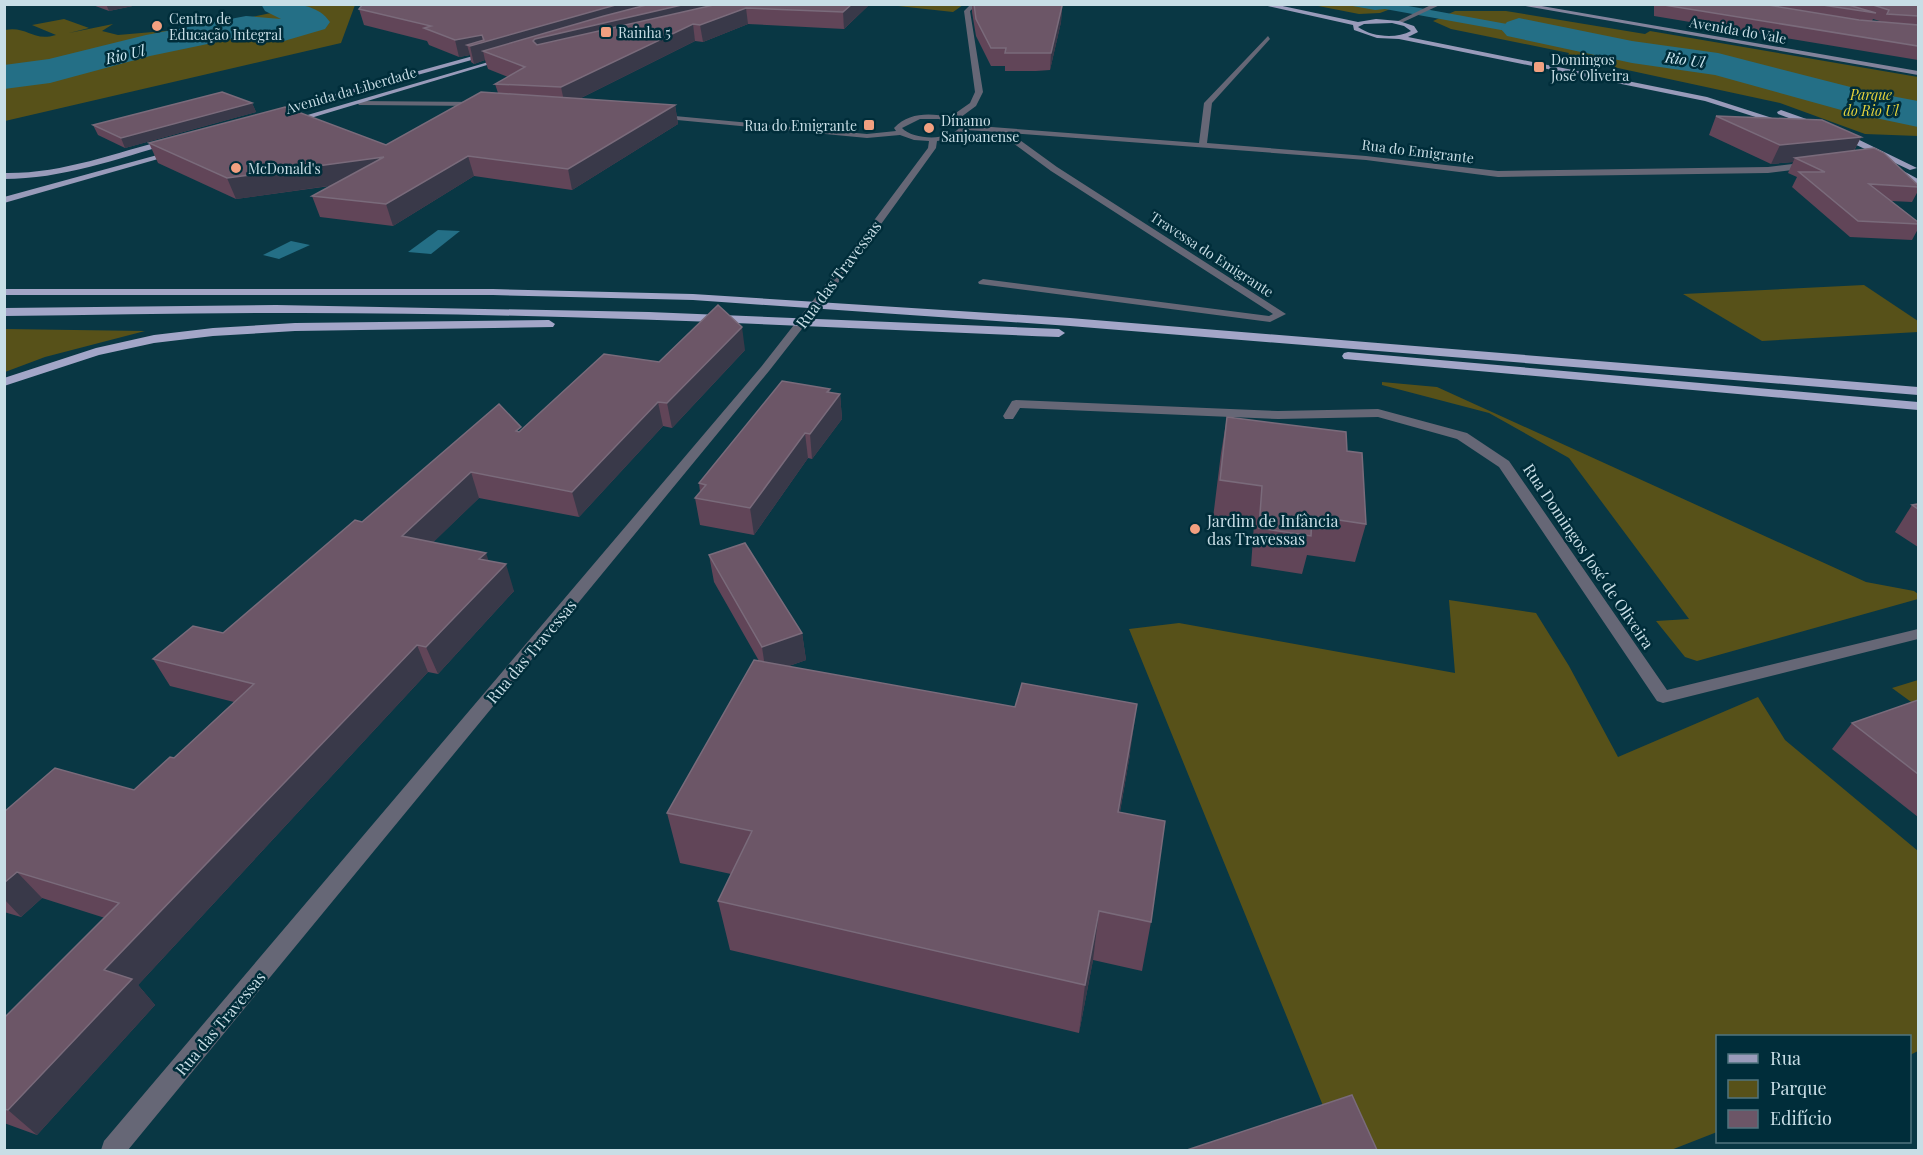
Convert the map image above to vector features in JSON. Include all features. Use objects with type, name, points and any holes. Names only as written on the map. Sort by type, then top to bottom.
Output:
[{"type":"highway","points":[[4,292],[493,292],[693,297],[1070,322],[1918,391]]},
{"type":"highway","points":[[4,312],[276,309],[649,315],[740,321],[1088,334],[1918,406]]},
{"type":"highway","points":[[4,382],[96,352],[154,339],[213,332],[295,327],[740,321]]},
{"type":"main road","points":[[1262,4],[1358,24],[1379,21],[1397,23],[1412,27],[1415,32]]},
{"type":"main road","name":"Avenida do Vale","points":[[1517,4],[1918,73]]},
{"type":"main road","name":"Avenida do Vale","points":[[1550,4],[1918,66]]},
{"type":"main road","points":[[1358,24],[1356,29],[1368,34],[1398,37],[1707,99],[1766,116],[1831,140]]},
{"type":"main road","points":[[1398,37],[1415,32],[1719,96],[1783,112],[1840,134],[1918,171]]},
{"type":"main road","name":"Avenida da Liberdade","points":[[260,116],[488,53]]},
{"type":"main road","name":"Avenida da Liberdade","points":[[285,123],[515,56]]},
{"type":"main road","points":[[4,176],[17,177],[49,172],[180,138]]},
{"type":"main road","points":[[1851,149],[1918,182]]},
{"type":"main road","points":[[4,200],[187,150]]},
{"type":"street","points":[[951,120],[972,104],[979,92],[967,11],[975,4]]},
{"type":"street","points":[[1397,23],[1437,6]]},
{"type":"street","points":[[1203,144],[1208,103],[1268,38]]},
{"type":"street","points":[[359,103],[490,105]]},
{"type":"street","name":"Rua do Emigrante","points":[[642,115],[867,136],[901,133],[914,138],[933,139],[958,134],[963,127]]},
{"type":"street","name":"Rua do Emigrante","points":[[901,133],[899,126],[911,120],[932,117],[951,120],[963,127],[1366,158],[1498,174],[1768,170],[1815,164]]},
{"type":"street","name":"Travessa do Emigrante","points":[[983,282],[1270,320],[1281,314],[1054,169],[999,129]]},
{"type":"street","name":"Rua das Travessas","points":[[113,1150],[765,369],[844,268],[932,148],[933,139]]},
{"type":"street","name":"Rua Domingos José de Oliveira","points":[[1009,416],[1016,404],[1278,415],[1378,413],[1462,436],[1504,464],[1663,697],[1918,634]]},
{"type":"green space","points":[[293,5],[355,5],[341,43],[5,121],[5,30],[13,29],[48,37],[56,35],[32,25],[64,19],[89,28],[69,33],[113,24],[102,31],[118,35],[199,28],[300,7]]},
{"type":"green space","points":[[889,5],[963,5],[953,12]]},
{"type":"green space","points":[[1313,5],[1401,5],[1380,13],[1359,14]]},
{"type":"green space","name":"Parque do Rio Ul","points":[[1455,11],[1506,11],[1645,34],[1650,31],[1918,77],[1918,136],[1865,134],[1780,103],[1567,57],[1569,53],[1451,29],[1433,21]]},
{"type":"green space","points":[[1864,285],[1918,321],[1918,332],[1762,341],[1683,294]]},
{"type":"green space","points":[[5,329],[145,331],[45,357],[5,372]]},
{"type":"green space","points":[[1382,382],[1437,387],[1866,582],[1914,591],[1918,594],[1918,599],[1697,661],[1685,657],[1656,621],[1689,619],[1569,458],[1489,413],[1382,385]]},
{"type":"green space","points":[[1449,600],[1536,613],[1569,666],[1618,757],[1758,697],[1785,740],[1918,851],[1918,1051],[1911,1054],[1911,1035],[1716,1035],[1716,1132],[1671,1150],[1341,1150],[1129,629],[1179,623],[1455,673]]},
{"type":"green space","points":[[1918,680],[1918,707],[1892,688]]},
{"type":"water","points":[[1347,5],[1403,5],[1639,48],[1629,53],[1385,9],[1375,10]]},
{"type":"water","points":[[438,230],[460,231],[431,254],[408,252]]},
{"type":"water","points":[[291,241],[310,245],[279,259],[263,255]]},
{"type":"building","points":[[363,4],[619,4],[470,46],[467,45],[484,40],[482,35],[455,40],[424,28],[431,26],[359,9]]},
{"type":"building","points":[[650,4],[686,4],[533,41],[537,45],[718,4],[852,4],[843,12],[746,8],[700,25],[693,24],[561,87],[495,84],[525,67],[483,51]]},
{"type":"building","points":[[974,4],[1059,4],[1062,6],[1051,53],[1005,53],[1006,48],[991,48],[976,19]]},
{"type":"building","points":[[1658,4],[1762,4],[1859,20],[1918,25],[1918,46]]},
{"type":"building","points":[[1816,4],[1845,4],[1876,13]]},
{"type":"building","points":[[1870,4],[1918,4],[1918,16],[1887,14],[1889,10]]},
{"type":"building","points":[[222,92],[252,103],[121,138],[93,125]]},
{"type":"building","points":[[481,92],[675,105],[568,169],[468,156],[386,204],[312,196],[384,157],[227,178],[149,143],[285,107],[386,145]]},
{"type":"building","points":[[1716,116],[1822,120],[1861,137],[1780,145]]},
{"type":"building","points":[[1874,148],[1884,153],[1918,187],[1869,184],[1918,224],[1858,221],[1799,172],[1825,172],[1795,158]]},
{"type":"building","points":[[718,305],[742,327],[667,403],[658,402],[572,492],[471,472],[402,536],[486,553],[479,559],[506,564],[426,647],[417,645],[104,970],[132,979],[8,1110],[4,1109],[4,1018],[119,903],[17,872],[4,883],[4,812],[55,768],[134,790],[170,757],[174,758],[254,684],[153,659],[193,626],[223,633],[355,520],[362,522],[499,404],[521,427],[516,431],[519,432],[604,354],[659,362]]},
{"type":"building","points":[[782,381],[830,389],[827,392],[840,394],[810,434],[805,433],[750,508],[695,498],[706,485],[699,483]]},
{"type":"building","points":[[1227,417],[1346,432],[1347,451],[1362,453],[1366,524],[1312,516],[1311,536],[1259,528],[1262,486],[1220,480]]},
{"type":"building","points":[[745,543],[802,633],[762,647],[709,555]]},
{"type":"building","points":[[754,660],[1015,707],[1022,683],[1137,704],[1118,812],[1165,821],[1151,922],[1099,911],[1085,985],[718,901],[752,831],[667,813]]},
{"type":"building","points":[[1918,700],[1918,774],[1852,723]]},
{"type":"building","points":[[1352,1095],[1377,1150],[1187,1150]]},
{"type":"waterway","name":"Rio Ul","points":[[4,77],[50,71],[146,46],[246,26],[284,30],[313,22],[277,4]]},
{"type":"waterway","name":"Rio Ul","points":[[1519,29],[1632,52],[1718,64],[1867,104],[1918,114]]},
{"type":"place","name":"Centro de Educação Integral","points":[[157,26]]},
{"type":"place","name":"Rainha 5","points":[[606,32]]},
{"type":"place","name":"Domingos José Oliveira","points":[[1539,67]]},
{"type":"place","name":"Rua do Emigrante","points":[[869,125]]},
{"type":"place","name":"Dínamo Sanjoanense","points":[[929,128]]},
{"type":"place","name":"McDonald's","points":[[236,168]]},
{"type":"place","name":"Jardim de Infância das Travessas","points":[[1195,529]]}]
